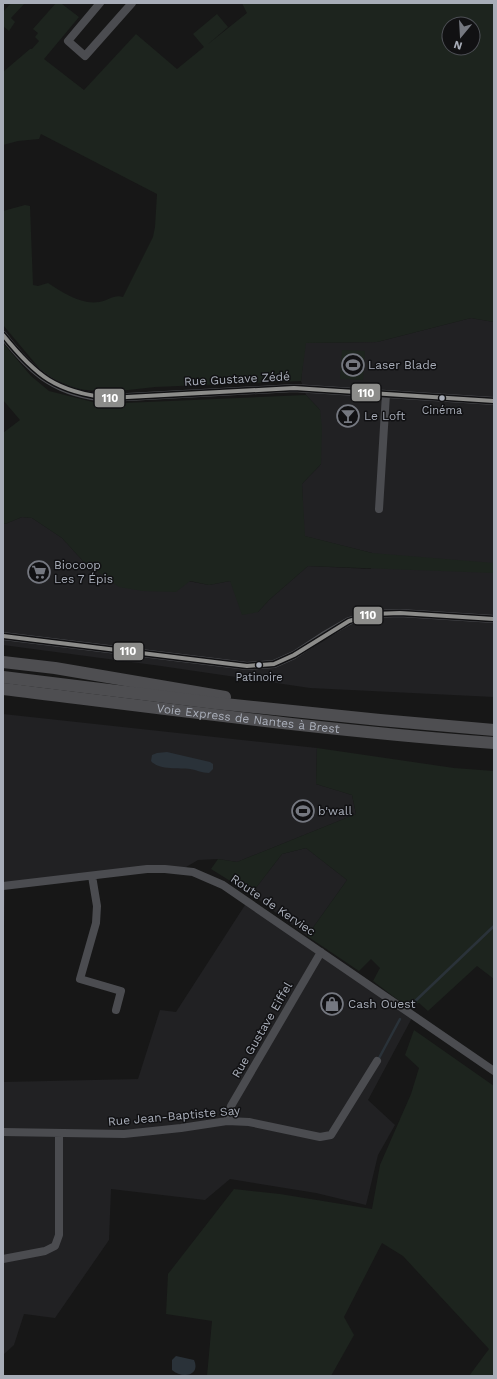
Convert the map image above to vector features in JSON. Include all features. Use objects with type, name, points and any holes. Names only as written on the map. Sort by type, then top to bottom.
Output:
[{"type":"highway","points":[[3,662],[55,668],[255,702],[290,706],[309,713]]},
{"type":"highway","name":"Voie Express de Nantes à Brest","points":[[3,677],[216,703],[494,730]]},
{"type":"highway","name":"Voie Express de Nantes à Brest","points":[[3,689],[223,716],[370,732],[494,743]]},
{"type":"street","points":[[100,3],[68,41],[85,56],[132,3]]},
{"type":"street","name":"Rue Gustave Zédé","points":[[3,335],[24,361],[37,373],[66,390],[88,396],[109,398],[294,388],[494,401]]},
{"type":"street","points":[[379,509],[386,394]]},
{"type":"street","points":[[3,636],[247,666],[274,664],[294,656],[323,636],[350,621],[373,614],[400,613],[494,620]]},
{"type":"street","name":"Route de Kerviec","points":[[3,886],[147,869],[166,869],[193,872],[223,886],[494,1071]]},
{"type":"street","points":[[92,876],[97,906],[96,923],[80,979],[122,991],[116,1010]]},
{"type":"street","name":"Rue Gustave Eiffel","points":[[227,1121],[231,1106],[321,952]]},
{"type":"street","name":"Rue Jean-Baptiste Say","points":[[3,1132],[124,1134],[227,1121],[249,1122],[320,1137],[331,1135],[377,1061]]},
{"type":"street","points":[[3,1259],[45,1251],[55,1246],[60,1235],[59,1133]]},
{"type":"shaded area","points":[[11,3],[25,3],[11,18],[15,22],[9,31],[3,26],[3,12]]},
{"type":"shaded area","points":[[56,3],[62,4],[79,17],[44,59],[84,90],[136,34],[177,69],[204,47],[193,34],[217,14],[228,27],[207,45],[247,13],[242,3],[494,3],[494,322],[471,318],[377,342],[306,343],[301,381],[155,387],[110,392],[75,389],[45,375],[3,325],[3,211],[25,205],[30,206],[33,285],[38,286],[48,283],[79,300],[85,302],[99,302],[117,296],[123,297],[153,237],[157,194],[41,134],[39,139],[18,141],[3,145],[3,72],[30,49],[32,49],[39,41],[35,37],[38,33],[33,29]]},
{"type":"shaded area","points":[[471,318],[494,322],[494,697],[310,688],[3,645],[3,523],[5,524],[22,517],[32,518],[62,538],[83,561],[209,585],[230,581],[258,612],[269,600],[308,566],[371,569],[372,553],[304,536],[302,484],[321,464],[320,410],[306,395],[301,381],[305,343],[377,342]]},
{"type":"shaded area","points":[[3,343],[31,376],[49,391],[101,404],[306,395],[320,410],[322,428],[321,464],[302,484],[305,536],[372,553],[494,563],[494,573],[308,566],[269,600],[258,612],[242,615],[230,581],[209,585],[190,581],[176,592],[143,591],[119,587],[83,561],[62,538],[32,518],[22,517],[5,524],[3,523],[3,433],[20,420],[3,400]]},
{"type":"shaded area","name":"Laser Blade","points":[[342,350],[365,351],[363,380],[340,379]]},
{"type":"shaded area","points":[[3,714],[317,748],[316,784],[352,795],[356,814],[237,862],[218,859],[198,860],[181,870],[165,869],[5,886],[3,969]]},
{"type":"shaded area","points":[[317,748],[454,768],[494,771],[494,979],[477,966],[428,1011],[419,1003],[406,1006],[373,981],[380,968],[371,959],[359,971],[307,936],[347,880],[306,848],[282,854],[251,894],[211,869],[218,859],[237,862],[356,814],[352,795],[316,784]]},
{"type":"shaded area","points":[[167,752],[210,762],[213,764],[213,769],[209,773],[206,773],[190,769],[159,766],[151,761],[152,755]]},
{"type":"shaded area","points":[[306,848],[347,880],[307,936],[251,894],[282,854]]},
{"type":"shaded area","points":[[247,902],[413,1016],[368,1100],[395,1125],[378,1155],[366,1205],[316,1193],[230,1179],[205,1200],[111,1189],[109,1240],[55,1318],[24,1314],[14,1345],[3,1355],[3,1082],[138,1079],[160,1010],[176,1012]]},
{"type":"shaded area","points":[[414,1030],[494,1086],[494,1376],[469,1376],[489,1349],[403,1256],[382,1243],[344,1317],[354,1335],[331,1376],[207,1376],[212,1321],[166,1314],[168,1274],[234,1189],[280,1194],[372,1209],[380,1165],[411,1094],[419,1068],[405,1055]]},
{"type":"shaded area","points":[[176,1356],[194,1360],[195,1370],[193,1373],[185,1375],[176,1373],[172,1370],[172,1360]]},
{"type":"waterway","points":[[410,1006],[494,926]]},
{"type":"waterway","points":[[378,1060],[400,1019]]},
{"type":"transit line","name":"110","points":[[3,335],[26,361],[48,380],[75,391],[109,398],[294,388],[494,401]]},
{"type":"transit line","name":"110","points":[[3,636],[247,666],[274,664],[294,655],[349,621],[373,614],[400,613],[494,619]]},
{"type":"place","name":"Laser Blade","points":[[353,365]]},
{"type":"place","name":"Cinéma","points":[[442,398]]},
{"type":"place","name":"Le Loft","points":[[348,416]]},
{"type":"place","name":"Biocoop Les 7 Épis","points":[[39,572]]},
{"type":"place","name":"Patinoire","points":[[259,665]]},
{"type":"place","name":"b'wall","points":[[303,811]]},
{"type":"place","name":"Cash Ouest","points":[[332,1004]]}]
